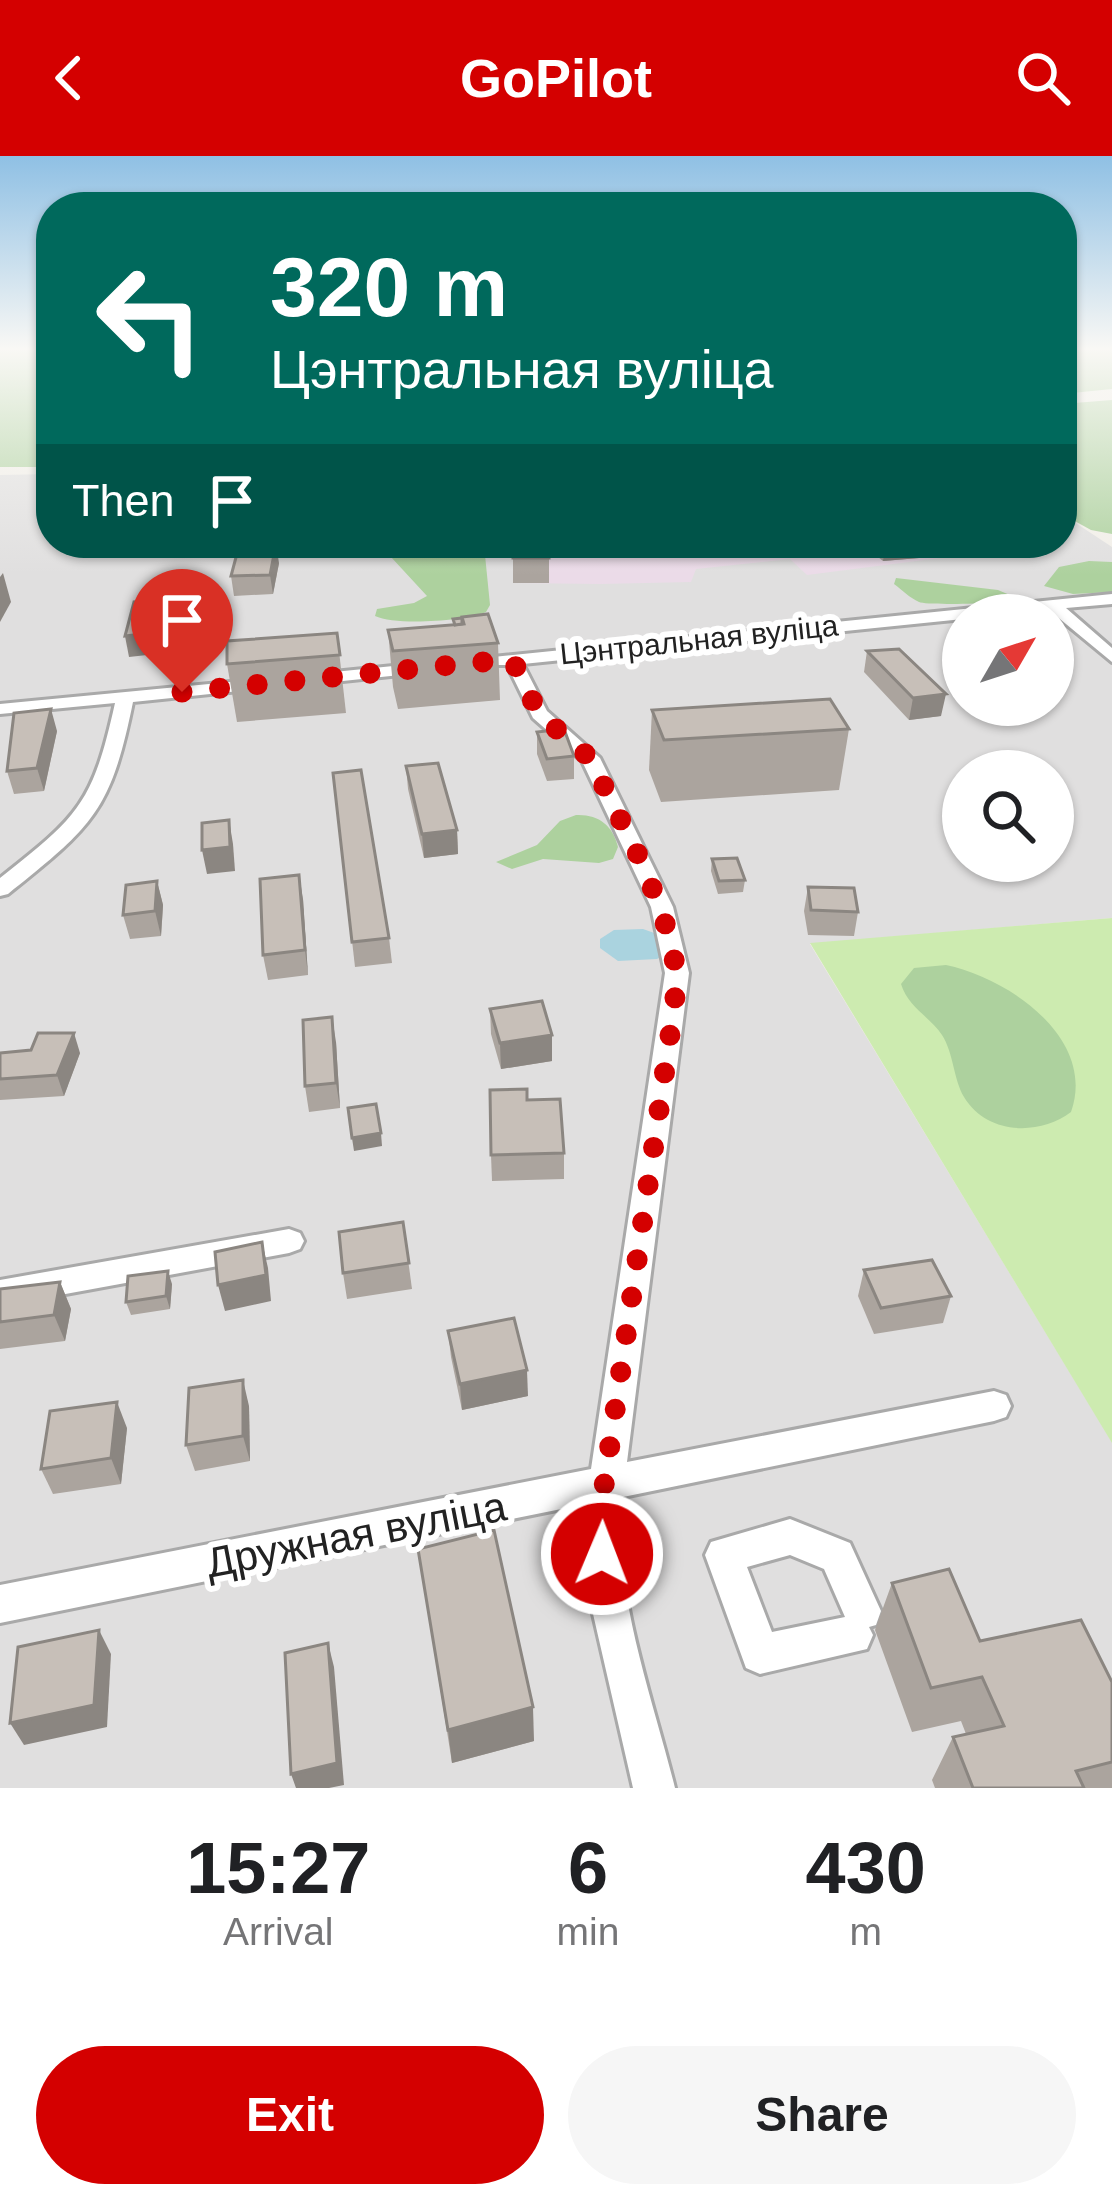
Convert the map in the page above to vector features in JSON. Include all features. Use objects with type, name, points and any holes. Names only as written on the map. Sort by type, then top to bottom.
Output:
[{"type":"street","name":"Цэнтральная вуліца","points":[[1074,603],[1112,599]]},
{"type":"street","name":"Цэнтральная вуліца","points":[[604,1486],[672,1031],[676,961],[662,907],[590,758],[539,714],[500,660],[942,616]]},
{"type":"street","points":[[1074,622],[1112,657]]},
{"type":"street","points":[[1085,632],[1112,629]]},
{"type":"street","points":[[0,709],[443,666]]},
{"type":"street","points":[[0,889],[58,841],[92,804],[108,772],[125,698]]},
{"type":"street","points":[[0,1293],[289,1241]]},
{"type":"street","name":"Дружная вуліца","points":[[0,1604],[994,1406]]},
{"type":"street","points":[[604,1486],[607,1592],[654,1788]]},
{"type":"shaded area","points":[[36,474],[36,558],[1077,558],[1077,524],[1112,547],[1112,918],[810,944],[1112,1442],[1112,1788],[0,1788],[0,475]]},
{"type":"shaded area","points":[[514,558],[940,558],[807,575],[790,559],[696,569],[691,582],[513,583]]},
{"type":"green space","points":[[0,423],[36,423],[36,467],[0,467]]},
{"type":"green space","points":[[1077,423],[1112,423],[1112,534],[1077,522]]},
{"type":"green space","points":[[392,558],[485,558],[490,605],[486,612],[430,621],[375,616],[377,609],[427,596]]},
{"type":"green space","points":[[1112,562],[1112,592],[1073,594],[1044,586],[1059,567]]},
{"type":"green space","points":[[896,578],[1007,594],[942,594],[942,603],[926,603],[894,584]]},
{"type":"green space","points":[[576,815],[598,819],[608,827],[618,847],[613,859],[599,863],[543,859],[512,869],[496,862],[537,845],[560,821]]},
{"type":"green space","points":[[1112,918],[1112,1443],[810,943]]},
{"type":"green space","points":[[946,965],[996,983],[1042,1016],[1071,1060],[1076,1085],[1071,1112],[1044,1125],[1014,1128],[974,1110],[960,1090],[942,1035],[901,984],[914,968]]},
{"type":"water","points":[[643,929],[657,934],[662,956],[657,959],[618,961],[600,948],[600,939],[614,930]]},
{"type":"building","points":[[236,558],[273,558],[270,575],[231,576]]},
{"type":"building","points":[[160,600],[151,633],[125,636],[134,602]]},
{"type":"building","points":[[488,614],[498,643],[393,651],[388,630],[464,624],[462,617]]},
{"type":"building","points":[[337,633],[340,655],[227,664],[227,641]]},
{"type":"building","points":[[899,649],[942,694],[913,698],[867,651]]},
{"type":"building","points":[[830,699],[849,729],[664,740],[652,710]]},
{"type":"building","points":[[51,709],[37,768],[7,771],[14,713]]},
{"type":"building","points":[[564,729],[574,756],[547,759],[537,732]]},
{"type":"building","points":[[438,763],[457,830],[422,834],[406,766]]},
{"type":"building","points":[[361,770],[389,938],[352,942],[333,773]]},
{"type":"building","points":[[229,820],[230,847],[202,850],[202,823]]},
{"type":"building","points":[[737,858],[745,880],[719,881],[712,859]]},
{"type":"building","points":[[299,875],[305,950],[263,955],[260,879]]},
{"type":"building","points":[[157,881],[155,911],[123,915],[126,885]]},
{"type":"building","points":[[808,887],[854,888],[858,912],[811,910]]},
{"type":"building","points":[[542,1001],[552,1035],[500,1043],[490,1009]]},
{"type":"building","points":[[332,1017],[336,1083],[305,1086],[303,1020]]},
{"type":"building","points":[[38,1033],[74,1033],[57,1075],[0,1079],[0,1053],[31,1050]]},
{"type":"building","points":[[527,1089],[527,1100],[560,1099],[564,1153],[491,1155],[490,1090]]},
{"type":"building","points":[[376,1104],[381,1133],[352,1138],[348,1108]]},
{"type":"building","points":[[403,1222],[409,1263],[343,1273],[339,1232]]},
{"type":"building","points":[[262,1242],[266,1275],[218,1285],[215,1252]]},
{"type":"building","points":[[932,1260],[951,1296],[881,1308],[864,1270]]},
{"type":"building","points":[[168,1271],[166,1296],[126,1302],[128,1276]]},
{"type":"building","points":[[60,1282],[54,1315],[0,1322],[0,1289]]},
{"type":"building","points":[[514,1318],[527,1370],[460,1384],[448,1331]]},
{"type":"building","points":[[243,1380],[243,1436],[186,1445],[189,1388]]},
{"type":"building","points":[[117,1402],[111,1458],[41,1469],[50,1411]]},
{"type":"building","points":[[494,1530],[533,1707],[448,1730],[418,1549]]},
{"type":"building","points":[[949,1569],[980,1641],[1081,1620],[1112,1682],[1112,1762],[1076,1771],[1084,1788],[973,1788],[953,1737],[1004,1726],[982,1677],[931,1688],[892,1583]]},
{"type":"building","points":[[99,1630],[94,1705],[10,1723],[18,1647]]},
{"type":"building","points":[[328,1643],[337,1763],[291,1774],[285,1653]]},
{"type":"route","points":[[182,692],[512,659],[534,708],[590,758],[646,871],[669,926],[677,973],[604,1486],[602,1554]]}]
